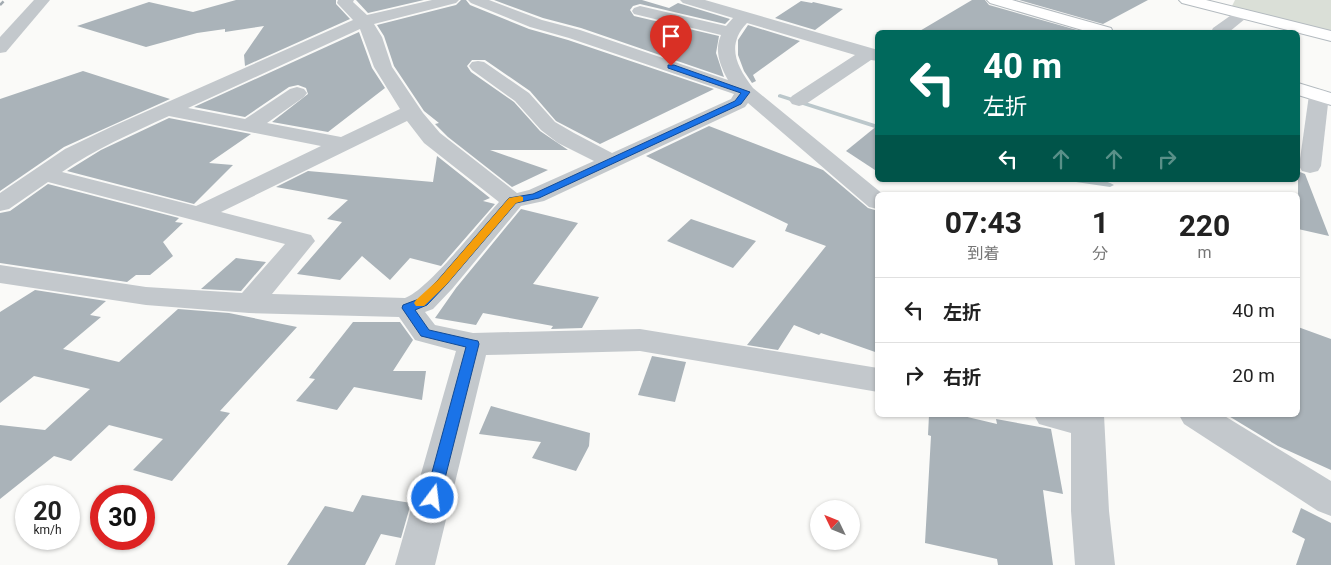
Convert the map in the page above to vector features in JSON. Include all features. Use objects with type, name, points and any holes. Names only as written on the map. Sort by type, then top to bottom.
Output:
[{"type":"street","points":[[0,48],[42,0]]},
{"type":"street","points":[[346,0],[345,3],[364,21],[373,37],[383,67],[411,111],[432,138],[513,200]]},
{"type":"street","points":[[0,204],[73,154],[118,131],[364,21],[451,0]]},
{"type":"street","points":[[476,0],[545,28],[574,34],[746,92]]},
{"type":"street","points":[[688,0],[736,24]]},
{"type":"street","points":[[995,0],[1098,30]]},
{"type":"street","points":[[1187,0],[1224,5],[1243,14],[1331,36]]},
{"type":"street","points":[[640,11],[736,24],[873,55]]},
{"type":"street","points":[[1222,30],[1243,14]]},
{"type":"street","points":[[736,24],[726,43],[726,55],[738,81],[746,92],[875,200]]},
{"type":"street","points":[[799,100],[873,55]]},
{"type":"street","points":[[478,66],[522,97],[548,126],[566,138],[611,161]]},
{"type":"street","points":[[1300,90],[1325,97],[1313,167]]},
{"type":"street","points":[[0,274],[146,296],[249,303],[408,308],[423,302],[513,200],[536,196],[738,103],[746,92]]},
{"type":"street","points":[[250,125],[297,93]]},
{"type":"street","points":[[167,110],[344,144]]},
{"type":"street","points":[[196,215],[411,111]]},
{"type":"street","points":[[44,174],[302,241],[249,303]]},
{"type":"street","points":[[408,308],[425,333],[473,344],[640,340],[875,379]]},
{"type":"street","points":[[415,565],[473,344]]},
{"type":"street","points":[[1065,417],[1087,420],[1090,511],[1095,565]]},
{"type":"street","points":[[1199,417],[1331,500]]},
{"type":"shaded area","points":[[1235,0],[1331,0],[1331,33],[1242,10],[1232,6]]},
{"type":"building","points":[[236,0],[336,0],[336,4],[350,19],[245,66],[244,55],[264,26],[225,32],[225,29],[197,33],[146,47],[77,26],[149,2],[193,12]]},
{"type":"building","points":[[356,0],[424,0],[368,13]]},
{"type":"building","points":[[461,0],[466,0],[470,5],[529,29],[568,40],[714,89],[600,144],[556,121],[530,91],[485,60],[472,60],[467,66],[471,72],[514,102],[540,131],[568,150],[490,150],[548,170],[512,187],[448,137],[435,124],[439,123],[424,111],[394,66],[384,36],[377,25],[456,5]]},
{"type":"building","points":[[494,0],[642,0],[669,8],[678,3],[730,19],[725,24],[640,4],[633,6],[630,10],[634,16],[719,36],[716,53],[724,77],[581,28],[543,18]]},
{"type":"building","points":[[972,0],[985,0],[989,5],[1077,30],[921,30]]},
{"type":"building","points":[[1019,0],[1148,0],[1103,24]]},
{"type":"building","points":[[801,1],[843,9],[815,30],[775,18]]},
{"type":"building","points":[[748,25],[800,41],[753,75],[756,81],[752,83],[744,71],[738,55],[738,40]]},
{"type":"building","points":[[359,32],[372,68],[385,88],[328,132],[272,122],[308,94],[306,88],[298,85],[289,87],[245,117],[194,107]]},
{"type":"building","points":[[83,71],[170,99],[64,147],[0,191],[0,99]]},
{"type":"building","points":[[169,118],[251,134],[209,163],[233,165],[194,204],[67,171],[101,150]]},
{"type":"building","points":[[709,126],[823,170],[868,208],[875,210],[875,352],[821,333],[819,335],[794,325],[778,350],[747,345],[826,246],[785,231],[788,224],[646,156]]},
{"type":"building","points":[[875,127],[875,170],[846,151]]},
{"type":"building","points":[[437,156],[490,198],[483,201],[495,204],[441,266],[410,258],[390,280],[362,256],[340,280],[297,274],[342,222],[327,219],[348,200],[276,187],[308,171],[433,182]]},
{"type":"building","points":[[1300,172],[1305,174],[1329,236],[1300,229],[1300,192],[1298,192]]},
{"type":"building","points":[[48,184],[179,218],[175,222],[183,223],[163,242],[173,256],[150,275],[136,275],[127,282],[0,263],[0,213],[10,211]]},
{"type":"building","points":[[521,209],[578,223],[533,284],[599,297],[582,328],[551,329],[553,326],[483,313],[476,325],[435,318],[456,288]]},
{"type":"building","points":[[691,219],[756,241],[733,268],[667,241]]},
{"type":"building","points":[[236,258],[266,262],[241,291],[201,289]]},
{"type":"building","points":[[35,290],[106,301],[90,315],[101,317],[63,349],[119,362],[178,309],[229,313],[297,327],[220,411],[230,413],[172,481],[133,470],[163,439],[109,425],[71,461],[54,456],[18,485],[15,485],[15,487],[0,499],[0,425],[45,430],[90,389],[34,376],[0,403],[0,312]]},
{"type":"building","points":[[353,322],[400,322],[413,340],[393,371],[426,371],[422,400],[354,387],[337,410],[296,401],[315,379],[309,378]]},
{"type":"building","points":[[1300,328],[1331,339],[1331,470],[1278,446],[1230,417],[1300,417]]},
{"type":"building","points":[[652,356],[686,362],[675,402],[638,395]]},
{"type":"building","points":[[491,406],[590,433],[589,446],[576,471],[532,458],[541,442],[479,434]]},
{"type":"building","points":[[929,417],[967,417],[997,424],[996,419],[1051,429],[1063,494],[1043,490],[1053,565],[998,565],[997,559],[925,543],[931,436],[928,435]]},
{"type":"building","points":[[362,495],[411,503],[401,538],[381,534],[365,565],[287,565],[325,506],[353,512]]},
{"type":"building","points":[[1301,508],[1331,523],[1331,565],[1296,565],[1305,539],[1292,532]]},
{"type":"waterway","points":[[780,96],[875,126]]},
{"type":"waterway","points":[[1090,182],[1110,185]]},
{"type":"railway","points":[[0,5],[5,0]]},
{"type":"slow traffic","points":[[420,303],[442,282],[513,200],[520,199]]},
{"type":"route","points":[[433,498],[473,344],[425,333],[408,308],[423,302],[513,200],[536,196],[738,103],[746,92],[671,66]]}]
